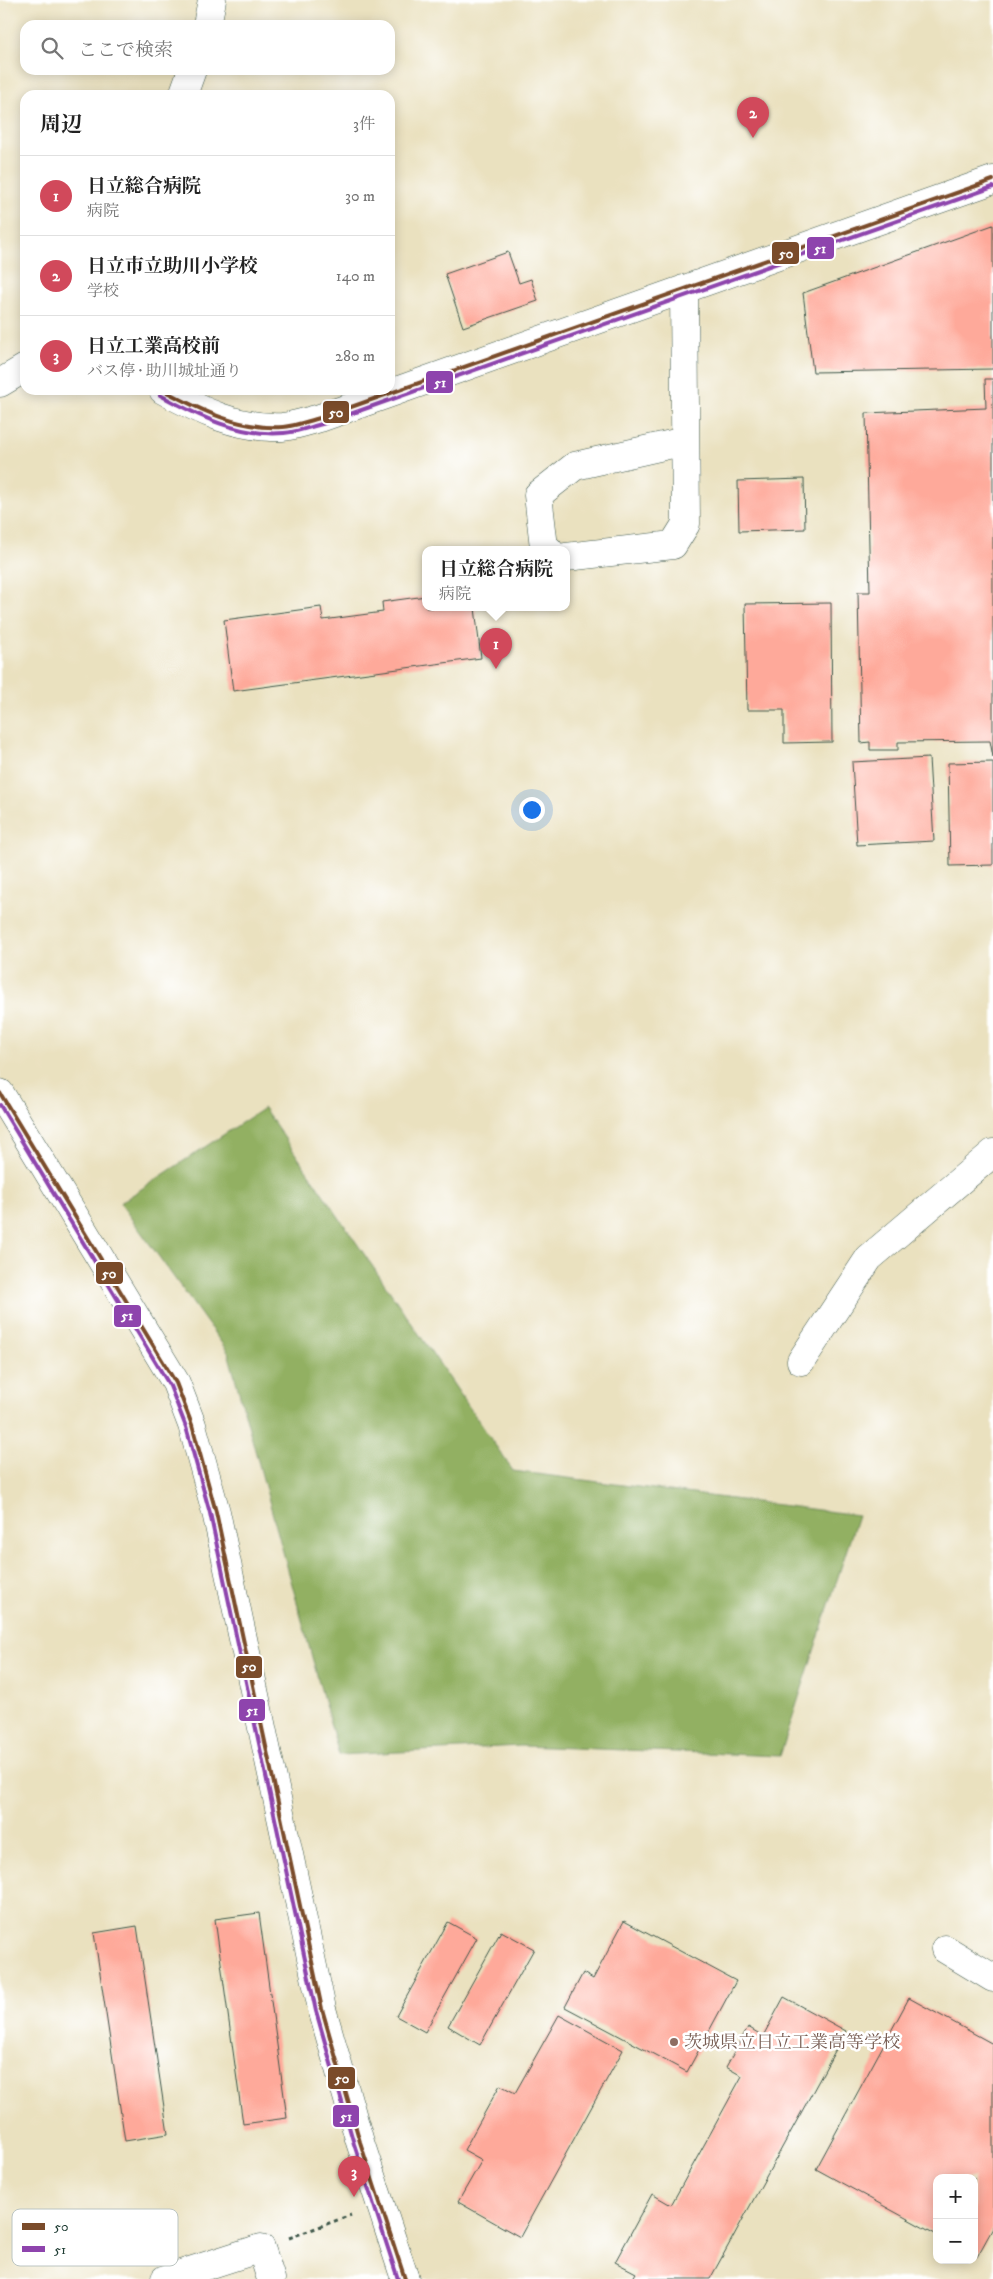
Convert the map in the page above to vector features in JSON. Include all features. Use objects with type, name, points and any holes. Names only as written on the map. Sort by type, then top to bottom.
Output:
[{"type":"street","points":[[208,20],[212,0]]},
{"type":"street","points":[[185,90],[190,75]]},
{"type":"street","points":[[395,391],[993,180]]},
{"type":"street","points":[[570,557],[674,545],[686,524],[684,289]]},
{"type":"street","points":[[0,383],[20,371]]},
{"type":"street","points":[[173,395],[213,416],[249,425],[284,427],[320,418],[385,395]]},
{"type":"street","points":[[544,546],[538,495],[575,466],[685,441]]},
{"type":"street","points":[[0,1093],[176,1383],[192,1425],[218,1521],[322,2008],[360,2142],[405,2279]]},
{"type":"street","points":[[801,1361],[869,1258],[993,1153]]},
{"type":"street","points":[[945,1949],[993,1978]]},
{"type":"street","points":[[165,2279],[261,2248],[271,2279]]},
{"type":"path","points":[[261,2248],[352,2215]]},
{"type":"green space","points":[[264,1108],[513,1471],[858,1515],[780,1756],[521,1746],[339,1755],[228,1352],[120,1203]]},
{"type":"building","points":[[993,225],[993,369],[813,372],[803,293]]},
{"type":"building","points":[[508,252],[519,283],[531,279],[538,301],[463,327],[445,274]]},
{"type":"building","points":[[985,379],[993,379],[993,757],[990,741],[898,742],[898,750],[870,750],[870,742],[861,743],[858,592],[870,592],[866,413],[986,408]]},
{"type":"building","points":[[804,479],[805,529],[739,531],[738,481]]},
{"type":"building","points":[[422,597],[422,611],[475,611],[481,658],[233,691],[224,620],[321,607],[323,620],[383,612],[382,602]]},
{"type":"building","points":[[831,603],[832,742],[784,743],[784,710],[747,710],[745,604]]},
{"type":"building","points":[[929,758],[934,841],[857,845],[852,762]]},
{"type":"building","points":[[993,762],[993,865],[950,866],[948,763]]},
{"type":"building","points":[[259,1913],[287,2118],[243,2124],[215,1919]]},
{"type":"building","points":[[624,1921],[736,1981],[687,2072],[565,2007],[583,1973],[593,1979]]},
{"type":"building","points":[[448,1922],[477,1938],[425,2032],[396,2016]]},
{"type":"building","points":[[137,1926],[168,2134],[125,2141],[94,1933]]},
{"type":"building","points":[[501,1931],[534,1949],[480,2045],[448,2026]]},
{"type":"building","points":[[784,1997],[846,2031],[710,2279],[632,2279],[636,2273],[615,2262],[652,2194],[671,2205],[742,2076],[726,2067],[748,2027],[763,2036]]},
{"type":"building","points":[[909,1998],[993,2044],[993,2228],[978,2255],[978,2174],[933,2174],[933,2233],[816,2169]]},
{"type":"building","points":[[559,2015],[623,2050],[520,2237],[458,2202],[482,2160],[464,2150],[500,2085],[515,2093]]},
{"type":"transit line","name":"50","points":[[395,391],[993,180]]},
{"type":"transit line","name":"51","points":[[160,395],[204,417],[235,428],[251,432],[268,433],[299,431],[993,187]]},
{"type":"transit line","name":"50","points":[[172,395],[221,417],[236,422],[267,427],[297,425],[385,395]]},
{"type":"transit line","name":"50","points":[[0,1093],[176,1383],[192,1425],[216,1512],[322,2009],[360,2142],[405,2279]]},
{"type":"transit line","name":"51","points":[[0,1105],[170,1386],[186,1427],[210,1513],[316,2011],[354,2144],[398,2279]]},
{"type":"place","name":"日立市立助川小学校","points":[[753,138]]},
{"type":"place","name":"日立総合病院","points":[[496,669]]},
{"type":"place","name":"茨城県立日立工業高等学校","points":[[674,2042]]},
{"type":"place","name":"日立工業高校前","points":[[354,2197]]}]
